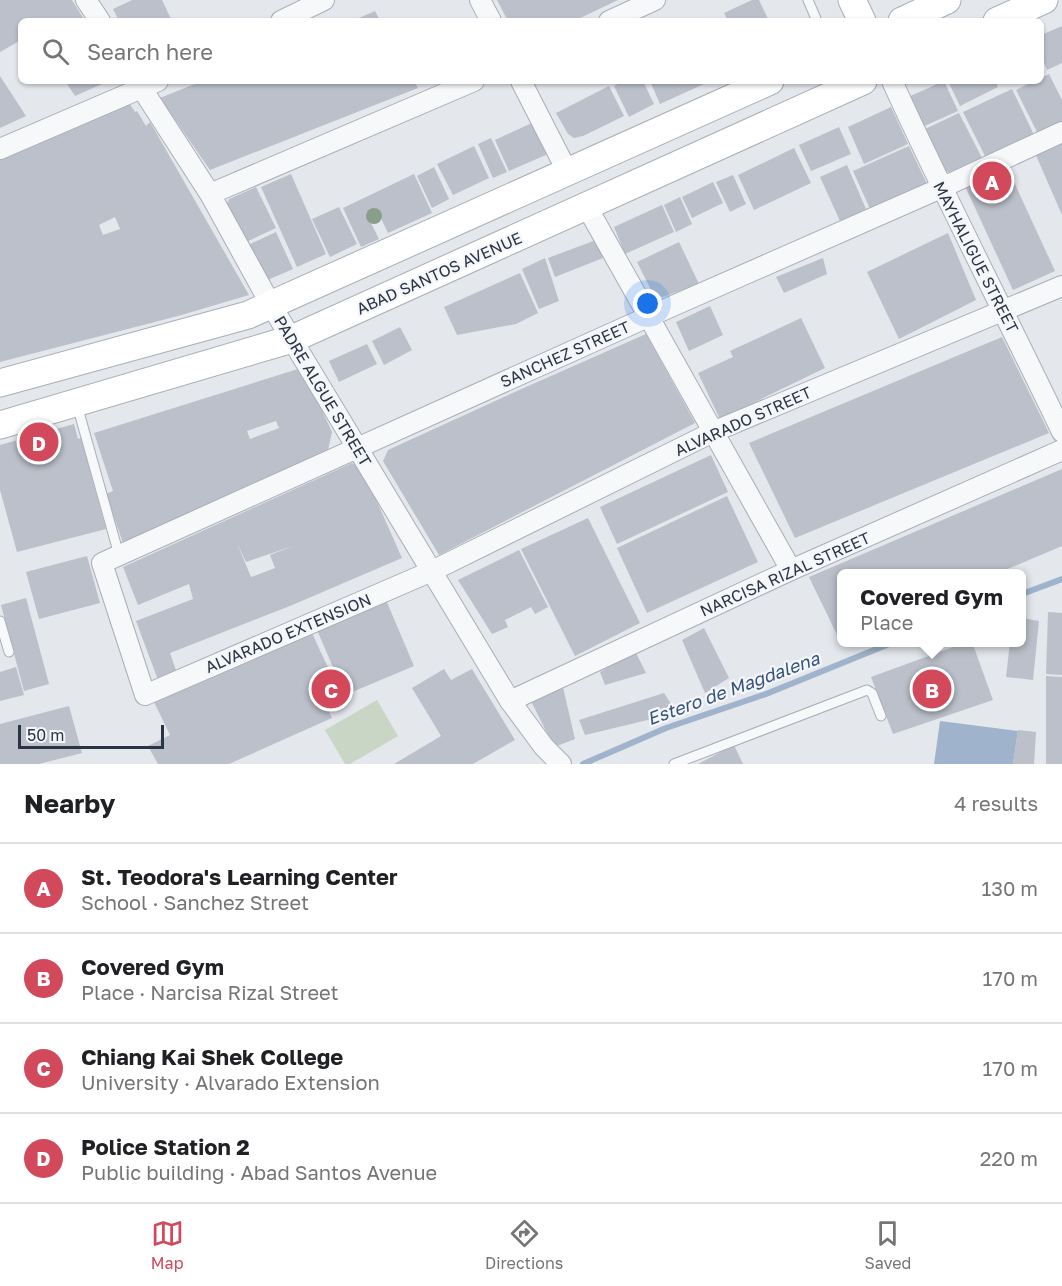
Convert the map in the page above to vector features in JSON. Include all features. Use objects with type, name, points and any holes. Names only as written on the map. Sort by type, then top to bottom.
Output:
[{"type":"main road","points":[[852,0],[861,18]]},
{"type":"main road","points":[[1004,18],[1044,0]]},
{"type":"main road","points":[[908,18],[942,1]]},
{"type":"main road","points":[[0,383],[248,315],[763,84]]},
{"type":"main road","name":"ABAD SANTOS AVENUE","points":[[0,425],[292,339],[856,84]]},
{"type":"street","points":[[86,0],[97,18]]},
{"type":"street","points":[[287,18],[324,0]]},
{"type":"street","points":[[480,0],[489,18]]},
{"type":"street","points":[[616,18],[655,0]]},
{"type":"street","points":[[0,149],[146,84]]},
{"type":"street","name":"PADRE ALGUE STREET","points":[[146,84],[271,305],[510,701],[556,759]]},
{"type":"street","points":[[210,194],[467,84]]},
{"type":"street","points":[[523,84],[567,171]]},
{"type":"street","name":"MAYHALIGUE STREET","points":[[893,84],[941,188],[1062,432]]},
{"type":"street","name":"SANCHEZ STREET","points":[[110,559],[1062,132]]},
{"type":"street","points":[[587,207],[715,431],[791,570]]},
{"type":"street","name":"ALVARADO STREET","points":[[432,571],[715,431],[1062,286]]},
{"type":"street","name":"NARCISA RIZAL STREET","points":[[510,701],[791,570],[1062,450]]},
{"type":"street","name":"ALVARADO EXTENSION","points":[[110,559],[145,695],[432,571]]},
{"type":"lane","points":[[808,0],[816,18]]},
{"type":"lane","points":[[76,402],[110,559]]},
{"type":"lane","points":[[0,621],[9,652]]},
{"type":"lane","points":[[674,764],[867,690],[872,693],[881,716]]},
{"type":"green space","points":[[377,700],[398,736],[350,764],[345,764],[325,730]]},
{"type":"water","points":[[940,721],[1018,731],[1013,764],[934,764]]},
{"type":"building","points":[[0,0],[72,0],[83,18],[18,18],[18,42],[0,52]]},
{"type":"building","points":[[132,0],[162,0],[171,18],[118,18],[113,9]]},
{"type":"building","points":[[497,0],[618,0],[580,18],[506,18]]},
{"type":"building","points":[[752,0],[759,0],[768,18],[726,18],[724,13]]},
{"type":"building","points":[[375,11],[378,18],[359,18]]},
{"type":"building","points":[[1062,26],[1062,63],[1047,70],[1044,62],[1044,34]]},
{"type":"building","points":[[1049,74],[1062,100],[1062,122],[1038,134],[1016,90],[1028,84],[1044,84],[1044,76]]},
{"type":"building","points":[[0,76],[26,116],[0,128]]},
{"type":"building","points":[[67,84],[102,84],[75,96]]},
{"type":"building","points":[[195,84],[416,84],[418,88],[210,170],[160,98]]},
{"type":"building","points":[[644,84],[654,104],[629,117],[614,86]]},
{"type":"building","points":[[651,84],[704,84],[660,104]]},
{"type":"building","points":[[937,84],[945,84],[958,111],[920,128],[906,98]]},
{"type":"building","points":[[949,84],[996,84],[998,87],[960,106]]},
{"type":"building","points":[[609,86],[624,116],[583,136],[574,138],[568,134],[556,113]]},
{"type":"building","points":[[1012,89],[1034,135],[986,158],[963,112]]},
{"type":"building","points":[[128,101],[146,126],[150,122],[249,295],[178,316],[0,362],[0,159]],"holes":[[[115,217],[120,229],[103,235],[99,225]]]},
{"type":"building","points":[[891,107],[908,144],[864,164],[848,127]]},
{"type":"building","points":[[959,113],[982,158],[949,172],[941,171],[921,131]]},
{"type":"building","points":[[534,122],[548,154],[509,171],[495,140]]},
{"type":"building","points":[[839,127],[851,154],[811,171],[799,145]]},
{"type":"building","points":[[491,138],[507,172],[493,178],[478,144]]},
{"type":"building","points":[[1062,142],[1062,215],[1035,153]]},
{"type":"building","points":[[474,146],[489,178],[453,195],[437,164]]},
{"type":"building","points":[[909,146],[927,184],[870,209],[853,171]]},
{"type":"building","points":[[794,148],[811,183],[754,210],[738,175]]},
{"type":"building","points":[[847,165],[866,209],[840,221],[820,177]]},
{"type":"building","points":[[434,167],[449,199],[432,208],[417,176]]},
{"type":"building","points":[[1007,167],[1055,271],[1013,290],[965,186]]},
{"type":"building","points":[[291,174],[326,254],[297,267],[261,187]]},
{"type":"building","points":[[414,174],[432,213],[388,233],[376,208],[366,213],[379,239],[361,247],[343,208]]},
{"type":"building","points":[[733,175],[746,204],[730,212],[716,182]]},
{"type":"building","points":[[713,182],[723,203],[692,218],[682,197]]},
{"type":"building","points":[[256,187],[276,228],[244,243],[226,207],[229,199]]},
{"type":"building","points":[[680,197],[692,224],[676,232],[664,205]]},
{"type":"building","points":[[662,205],[674,232],[625,254],[614,227]]},
{"type":"building","points":[[339,207],[357,244],[330,257],[312,219]]},
{"type":"building","points":[[276,232],[293,269],[263,282],[246,246]]},
{"type":"building","points":[[948,233],[976,300],[899,339],[867,272]]},
{"type":"building","points":[[596,240],[603,258],[555,277],[548,258]]},
{"type":"building","points":[[679,242],[699,284],[663,297],[653,294],[637,262]]},
{"type":"building","points":[[545,258],[559,301],[539,309],[522,269]]},
{"type":"building","points":[[823,258],[827,274],[784,293],[776,277]]},
{"type":"building","points":[[520,273],[538,313],[516,324],[457,335],[444,307]]},
{"type":"building","points":[[710,306],[723,335],[689,351],[676,322]]},
{"type":"building","points":[[801,318],[825,368],[720,419],[698,373],[733,357],[730,351]]},
{"type":"building","points":[[400,327],[412,350],[384,365],[372,341]]},
{"type":"building","points":[[646,334],[695,423],[439,555],[383,461],[388,450]]},
{"type":"building","points":[[1002,337],[1049,433],[795,538],[749,443]]},
{"type":"building","points":[[367,344],[377,364],[339,382],[329,361]]},
{"type":"building","points":[[298,369],[332,432],[328,450],[123,543],[106,494],[113,491],[94,433]],"holes":[[[276,421],[279,428],[250,439],[247,431]]]},
{"type":"building","points":[[74,424],[78,439],[81,438],[106,529],[17,552],[0,490],[0,445]]},
{"type":"building","points":[[711,455],[728,492],[617,544],[600,507]]},
{"type":"building","points":[[352,463],[362,468],[402,558],[290,606],[170,653],[177,673],[158,680],[136,621],[193,599],[189,584],[138,605],[123,567]],"holes":[[[237,543],[246,562],[293,546],[270,555],[275,568],[251,577]]]},
{"type":"building","points":[[1062,469],[1062,546],[1007,569],[837,569],[837,635],[809,577]]},
{"type":"building","points":[[727,496],[758,562],[647,613],[617,548]]},
{"type":"building","points":[[588,518],[640,623],[575,656],[521,549]]},
{"type":"building","points":[[519,550],[548,607],[535,614],[531,607],[505,620],[508,627],[492,634],[458,580]]},
{"type":"building","points":[[87,556],[100,603],[39,619],[26,572]]},
{"type":"building","points":[[26,598],[49,684],[24,691],[1,605]]},
{"type":"building","points":[[386,600],[414,666],[345,695],[317,630]]},
{"type":"building","points":[[1048,612],[1062,613],[1062,675],[1046,674]]},
{"type":"building","points":[[1026,619],[1039,621],[1033,680],[1006,677],[1009,647],[1026,647]]},
{"type":"building","points":[[704,628],[729,678],[705,693],[682,640]]},
{"type":"building","points":[[312,633],[343,700],[327,707],[332,718],[229,764],[158,764],[148,746],[170,735],[154,702]]},
{"type":"building","points":[[953,647],[974,647],[993,700],[893,734],[871,677]]},
{"type":"building","points":[[635,651],[646,673],[605,685],[600,672]]},
{"type":"building","points":[[16,667],[24,695],[0,701],[0,672]]},
{"type":"building","points":[[444,669],[451,680],[472,669],[515,740],[473,764],[394,764],[441,736],[412,688]]},
{"type":"building","points":[[1046,676],[1062,677],[1062,764],[1046,764]]},
{"type":"building","points":[[562,683],[575,739],[554,747],[530,699]]},
{"type":"building","points":[[664,693],[677,713],[585,735],[579,720]]},
{"type":"building","points":[[69,706],[82,753],[39,764],[0,764],[0,724]]},
{"type":"building","points":[[1018,730],[1036,732],[1034,764],[1013,764]]},
{"type":"building","points":[[734,745],[743,764],[698,764]]},
{"type":"waterway","name":"Estero de Magdalena","points":[[1026,592],[1062,579]]},
{"type":"waterway","name":"Estero de Magdalena","points":[[583,764],[666,728],[766,694],[882,647]]},
{"type":"place","name":"St. Teodora's Learning Center","points":[[992,181]]},
{"type":"place","name":"Police Station 2","points":[[39,442]]},
{"type":"place","name":"Chiang Kai Shek College","points":[[331,689]]},
{"type":"place","name":"Covered Gym","points":[[932,689]]}]
